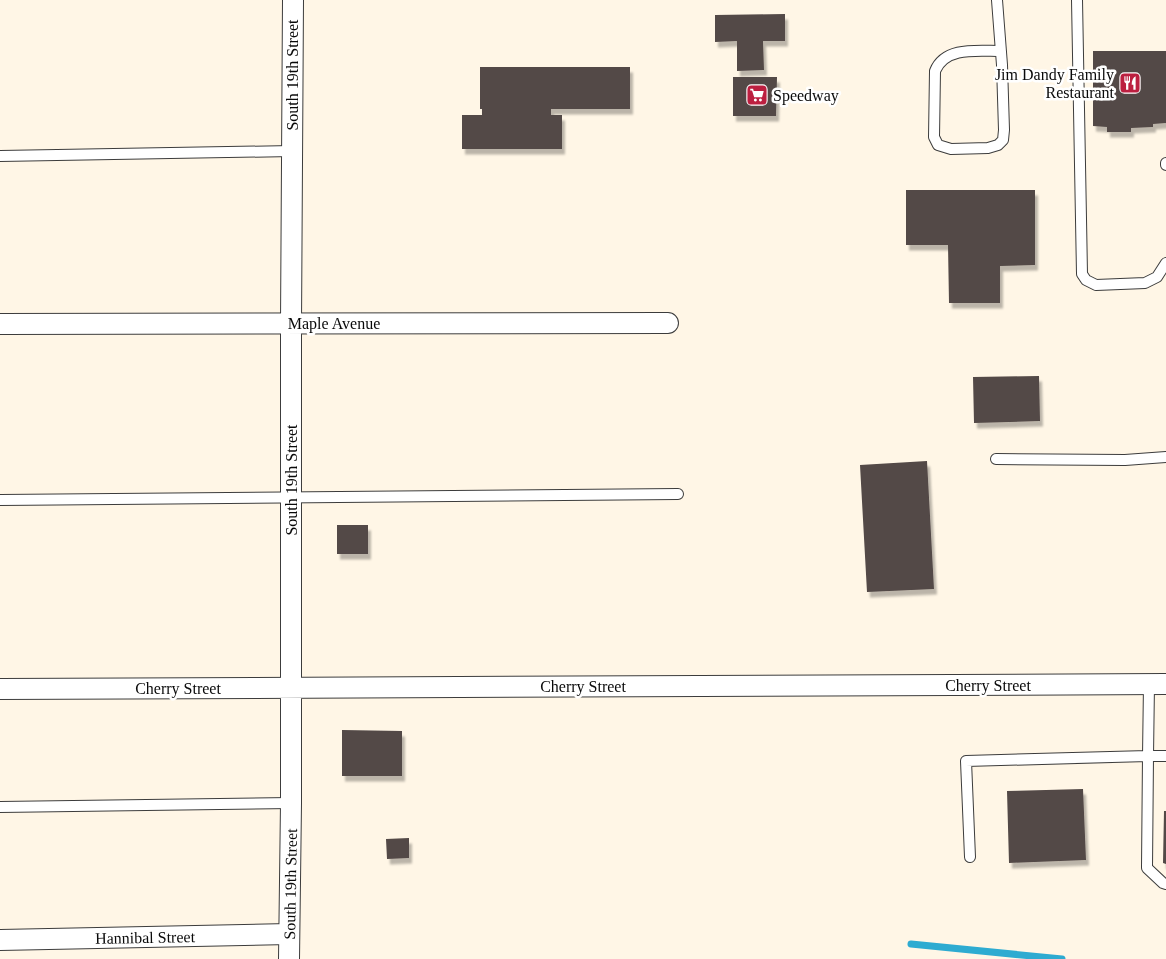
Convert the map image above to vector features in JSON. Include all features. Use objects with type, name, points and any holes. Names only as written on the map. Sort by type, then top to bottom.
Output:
[{"type":"street","name":"South 19th Street","points":[[289,959],[292,803],[291,324],[293,0]]},
{"type":"street","name":"Maple Avenue","points":[[0,324],[668,323]]},
{"type":"street","name":"Cherry Street","points":[[0,689],[1158,684]]},
{"type":"street","name":"Hannibal Street","points":[[0,940],[289,934]]},
{"type":"lane","points":[[997,0],[1001,50],[1003,140],[998,145],[988,148],[951,150],[938,145],[934,137],[935,71],[938,62],[949,54],[1001,50]]},
{"type":"lane","points":[[1077,0],[1082,274],[1086,280],[1096,285],[1145,283],[1157,277],[1166,263]]},
{"type":"lane","points":[[0,156],[292,151]]},
{"type":"lane","points":[[996,459],[1125,460],[1166,457]]},
{"type":"lane","points":[[0,500],[678,494]]},
{"type":"lane","points":[[1158,684],[1148,756],[1147,868],[1166,884]]},
{"type":"lane","points":[[970,857],[966,761],[1166,756]]},
{"type":"lane","points":[[0,807],[292,803]]},
{"type":"building","points":[[785,14],[785,41],[763,41],[764,70],[737,71],[737,41],[715,42],[715,15]]},
{"type":"building","name":"Jim Dandy Family Restaurant","points":[[1093,51],[1166,51],[1166,123],[1153,124],[1153,127],[1131,128],[1131,132],[1107,132],[1107,127],[1093,126]]},
{"type":"building","points":[[480,67],[630,67],[630,109],[551,109],[551,115],[562,115],[562,149],[462,149],[462,115],[482,115],[482,109],[480,109]]},
{"type":"building","points":[[733,77],[777,77],[776,116],[733,116]]},
{"type":"building","points":[[906,190],[1035,190],[1035,265],[1000,266],[1000,303],[949,303],[948,245],[906,245]]},
{"type":"building","points":[[1039,376],[1040,421],[974,423],[973,377]]},
{"type":"building","points":[[927,461],[934,589],[867,592],[860,465]]},
{"type":"building","points":[[337,525],[368,525],[368,554],[337,554]]},
{"type":"building","points":[[342,730],[402,731],[402,776],[342,776]]},
{"type":"building","points":[[1083,789],[1086,860],[1009,863],[1007,791]]},
{"type":"building","points":[[1164,811],[1166,811],[1166,864],[1163,863]]},
{"type":"building","points":[[409,838],[409,858],[387,859],[386,839]]},
{"type":"waterway","points":[[911,944],[1062,959]]},
{"type":"place","name":"Jim Dandy Family Restaurant","points":[[1130,83]]},
{"type":"place","name":"Speedway","points":[[757,95]]}]
